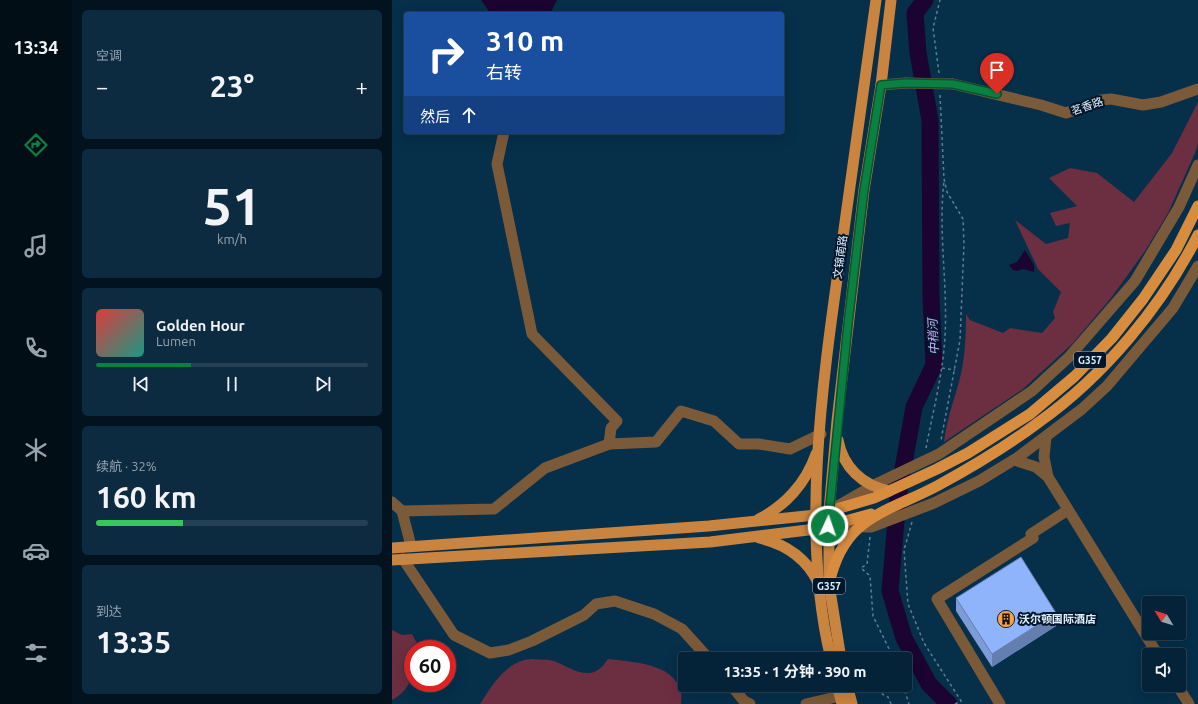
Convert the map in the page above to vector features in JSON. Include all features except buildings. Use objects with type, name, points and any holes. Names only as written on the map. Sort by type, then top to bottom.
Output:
[{"type":"highway","name":"G357","points":[[816,515],[874,498],[889,492],[968,453],[1030,414],[1075,376],[1112,338],[1143,299],[1176,250],[1198,206]]},
{"type":"highway","name":"G357","points":[[816,529],[880,512],[935,487],[975,465],[1040,422],[1082,386],[1120,347],[1154,308],[1186,259],[1198,235]]},
{"type":"highway","points":[[824,584],[838,555],[849,538],[865,527],[880,512]]},
{"type":"main road","name":"文锦南路","points":[[816,515],[821,434],[831,325],[876,0]]},
{"type":"main road","name":"文锦南路","points":[[829,511],[837,421],[864,190],[881,85],[891,0]]},
{"type":"main road","points":[[837,421],[838,442],[846,462],[857,475],[889,492]]},
{"type":"main road","points":[[754,522],[776,509],[794,492],[811,465],[821,434]]},
{"type":"main road","name":"G357","points":[[829,511],[824,584],[839,652]]},
{"type":"main road","points":[[392,548],[702,527],[816,515]]},
{"type":"main road","name":"G357","points":[[816,515],[816,529],[824,584],[830,652]]},
{"type":"main road","points":[[397,560],[710,542],[816,529]]},
{"type":"main road","points":[[749,537],[770,540],[789,549],[807,565],[824,584]]},
{"type":"street","name":"茗香路","points":[[881,85],[906,83],[953,84],[1041,105],[1066,113],[1101,100],[1111,99],[1143,105],[1161,102],[1198,89]]},
{"type":"street","points":[[504,134],[497,164],[532,334],[617,420],[611,428],[608,444]]},
{"type":"street","points":[[829,511],[874,485],[939,454],[1032,391],[1069,358],[1135,282],[1179,207],[1198,165]]},
{"type":"street","points":[[828,526],[865,527],[934,504],[979,481],[1014,460],[1082,409],[1107,386],[1173,308],[1198,266]]},
{"type":"street","points":[[402,511],[494,509],[545,468],[608,444],[656,442],[681,411],[714,421],[739,444],[759,444],[790,449],[821,434]]},
{"type":"street","points":[[1046,436],[1044,457],[1048,477]]},
{"type":"street","points":[[1014,460],[1036,467],[1048,477],[1154,648]]},
{"type":"street","points":[[392,502],[402,511],[411,546]]},
{"type":"street","points":[[1000,704],[937,600],[1033,538],[1031,534],[1068,510]]},
{"type":"street","points":[[397,560],[454,635],[490,653],[509,650],[532,641],[584,615],[596,604],[615,601],[654,614],[682,629],[703,652]]},
{"type":"street","points":[[737,692],[744,701],[750,704]]},
{"type":"street","points":[[1181,692],[1189,704]]},
{"type":"street","points":[[806,704],[846,697]]},
{"type":"path","points":[[926,448],[942,368],[945,336],[941,207],[944,179],[939,83],[934,28],[940,0]]},
{"type":"path","points":[[939,454],[960,340],[964,244],[962,219],[947,192],[944,179]]},
{"type":"path","points":[[942,368],[955,370]]},
{"type":"path","points":[[915,510],[904,550],[908,604],[924,643],[963,704]]},
{"type":"path","points":[[865,527],[867,564],[861,568],[870,576],[873,616],[891,652]]},
{"type":"path","points":[[846,697],[873,689],[888,697],[891,704]]},
{"type":"path","points":[[905,692],[909,704]]},
{"type":"path","points":[[955,704],[961,701]]},
{"type":"shaded area","points":[[481,0],[557,0],[551,12],[490,12]]},
{"type":"shaded area","points":[[1198,102],[1198,143],[1195,153],[1168,213],[1145,251],[1111,298],[1072,344],[1023,389],[944,442],[948,418],[963,365],[966,314],[970,320],[1003,333],[1010,328],[1042,333],[1055,318],[1053,312],[1061,292],[1038,269],[1015,220],[1046,244],[1068,238],[1070,223],[1056,226],[1050,213],[1077,206],[1049,178],[1070,168],[1097,173],[1134,202],[1172,153]]},
{"type":"shaded area","points":[[1025,250],[1034,265],[1034,272],[1023,269],[1017,271],[1013,270],[1009,265],[1017,262]]},
{"type":"shaded area","points":[[392,630],[402,635],[412,634],[415,640],[404,640],[404,691],[392,700]]},
{"type":"shaded area","points":[[532,659],[554,661],[583,673],[596,671],[602,667],[608,659],[629,661],[651,666],[670,675],[677,682],[678,692],[681,692],[681,704],[480,704],[501,675],[515,664],[523,660]]},
{"type":"waterway","name":"中稍河","points":[[925,0],[915,13],[918,53],[930,120],[931,297],[934,365],[914,407],[898,497],[890,591],[904,638],[929,684],[949,704]]},
{"type":"place","name":"沃尔顿国际酒店","points":[[1006,619]]},
{"type":"route","points":[[828,526],[837,421],[864,190],[881,85],[906,83],[953,84],[997,94]]}]
